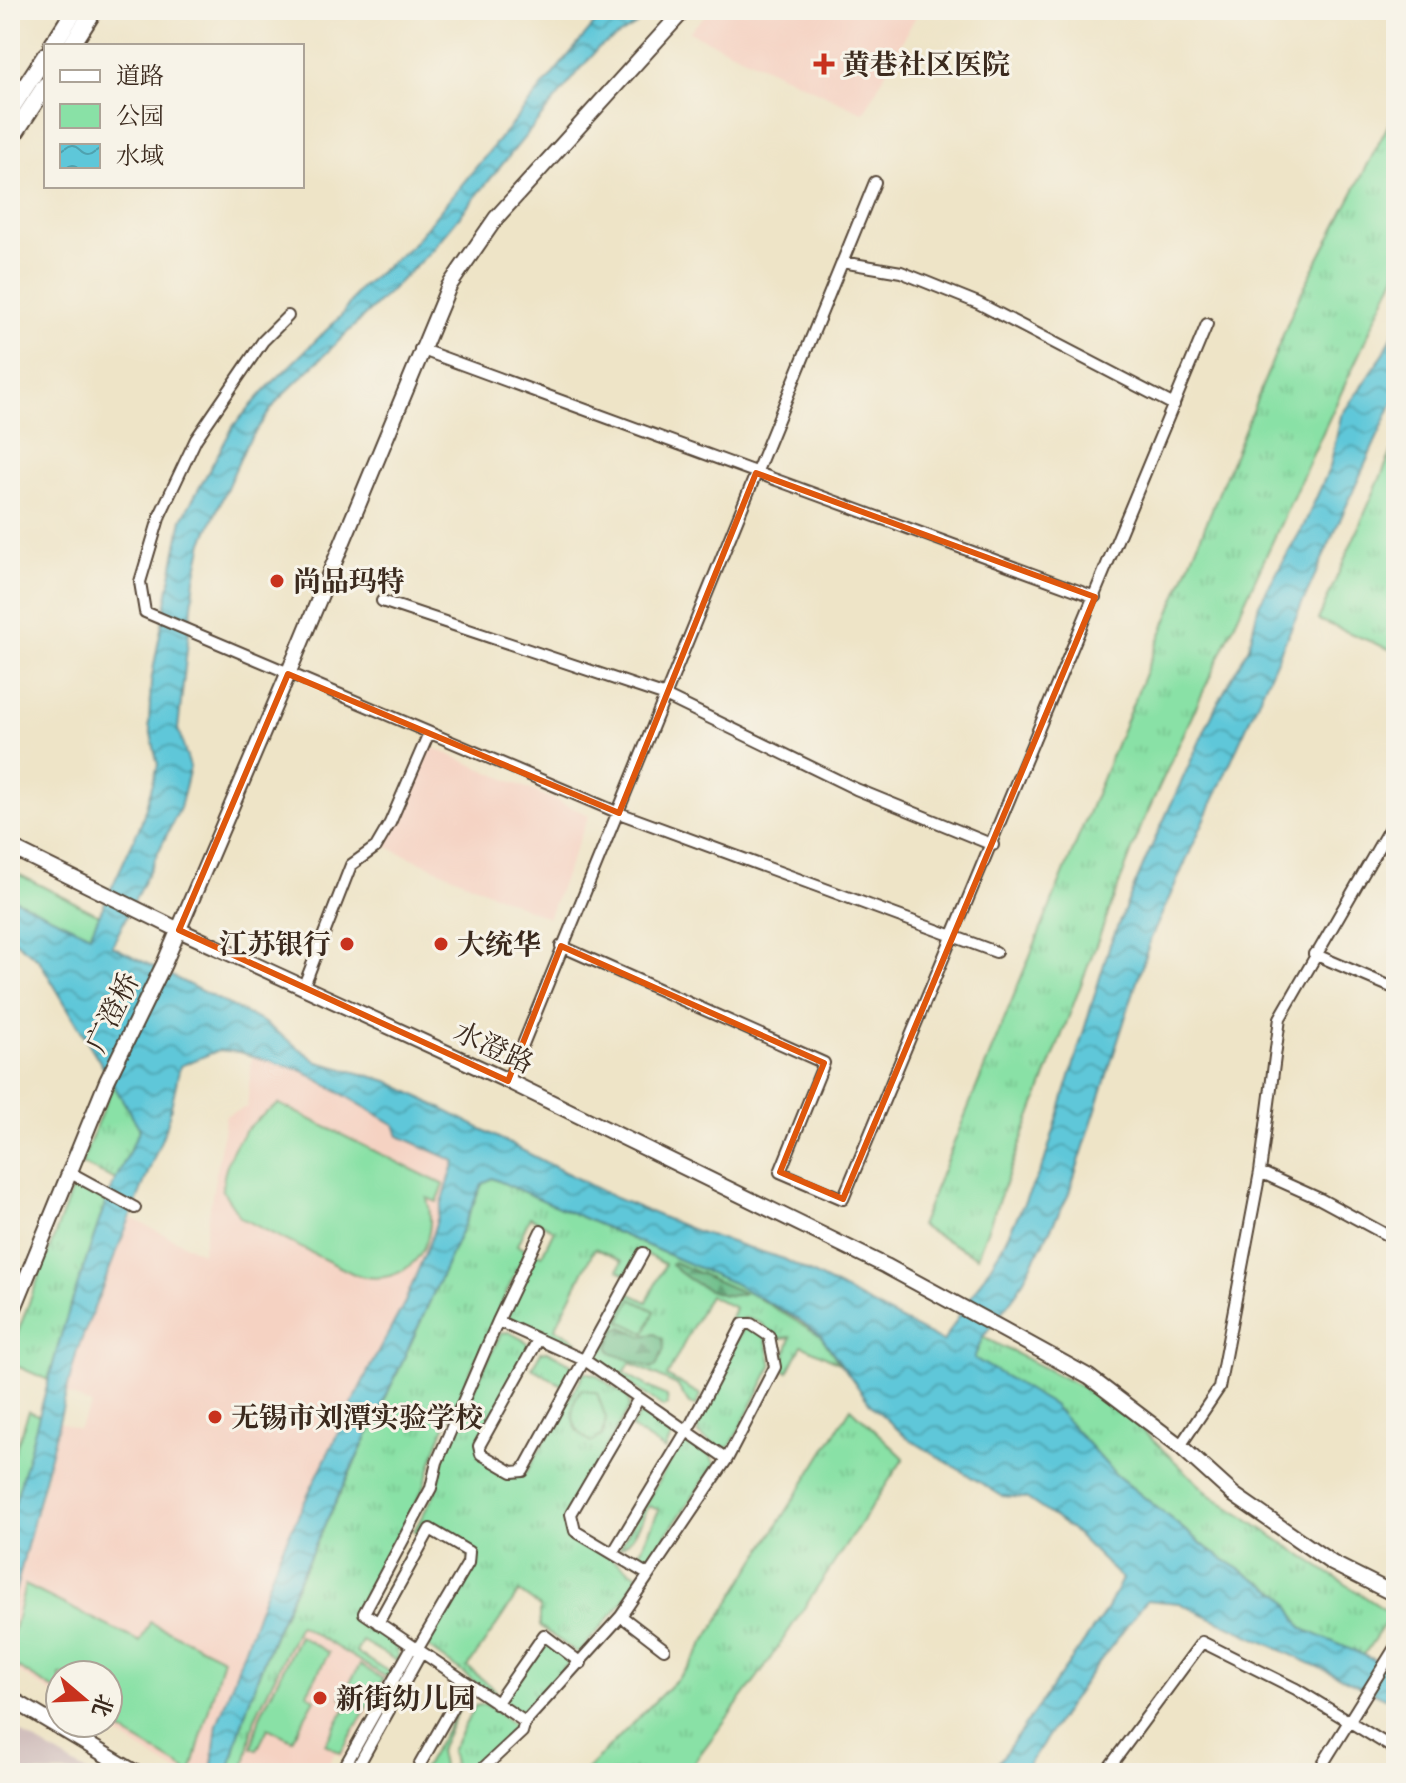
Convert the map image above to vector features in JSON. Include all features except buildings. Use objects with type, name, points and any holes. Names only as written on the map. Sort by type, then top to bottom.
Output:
[{"type":"main road","points":[[72,44],[94,10]]},
{"type":"main road","points":[[53,44],[74,11]]},
{"type":"main road","points":[[10,110],[44,58]]},
{"type":"main road","points":[[10,140],[44,88]]},
{"type":"street","name":"广澄桥","points":[[10,1318],[107,1081],[164,964],[288,674],[420,349],[449,286],[496,218],[684,10]]},
{"type":"street","points":[[508,1081],[875,182]]},
{"type":"street","points":[[842,262],[901,272],[978,303],[1174,405]]},
{"type":"street","points":[[288,316],[263,341],[196,439],[160,515],[140,582],[145,612],[619,813],[996,952]]},
{"type":"street","points":[[561,946],[824,1063],[780,1172],[843,1199],[993,845],[1207,324]]},
{"type":"street","points":[[420,349],[1095,597]]},
{"type":"street","points":[[382,601],[663,695],[856,789],[993,845]]},
{"type":"street","points":[[303,988],[351,865],[376,847],[390,823],[429,733]]},
{"type":"street","points":[[1180,1446],[1219,1388],[1260,1172],[1280,1018],[1314,954],[1396,817]]},
{"type":"street","name":"水澄路","points":[[10,847],[179,930],[508,1081],[953,1302],[1089,1377],[1180,1446],[1234,1495],[1332,1563],[1396,1595]]},
{"type":"street","points":[[1314,954],[1396,989]]},
{"type":"street","points":[[69,1172],[135,1208]]},
{"type":"street","points":[[1260,1172],[1320,1199],[1396,1240]]},
{"type":"street","points":[[525,1722],[364,1613],[431,1488],[437,1462],[541,1231]]},
{"type":"street","points":[[538,1340],[479,1446],[481,1454],[512,1472],[523,1471],[643,1253]]},
{"type":"street","points":[[498,1321],[586,1361],[727,1459]]},
{"type":"street","points":[[478,1773],[522,1732],[525,1722],[621,1616],[727,1459],[775,1367],[769,1336],[759,1326],[743,1324],[686,1430],[613,1553]]},
{"type":"street","points":[[639,1398],[571,1514],[575,1531],[647,1574]]},
{"type":"street","points":[[354,1773],[469,1557],[461,1546],[430,1529],[378,1623]]},
{"type":"street","points":[[405,1536],[420,1546]]},
{"type":"street","points":[[621,1616],[664,1649]]},
{"type":"street","points":[[496,1704],[544,1635],[581,1663]]},
{"type":"street","points":[[1105,1773],[1202,1642],[1296,1689],[1396,1750]]},
{"type":"street","points":[[1317,1773],[1396,1646]]},
{"type":"street","points":[[341,1773],[417,1650]]},
{"type":"street","points":[[415,1773],[466,1683]]},
{"type":"street","points":[[10,1698],[136,1773]]},
{"type":"highlighted area","points":[[756,473],[1095,597],[843,1199],[780,1172],[824,1063],[561,946],[508,1081],[179,930],[288,674],[619,813]]},
{"type":"shaded area","name":"黄巷社区医院","points":[[710,10],[919,10],[864,113],[689,32]]},
{"type":"shaded area","points":[[429,746],[589,815],[548,918],[385,846]]},
{"type":"shaded area","name":"无锡市刘潭实验学校","points":[[252,1056],[303,1071],[395,1125],[399,1136],[455,1161],[432,1236],[405,1302],[278,1557],[217,1725],[211,1773],[179,1773],[124,1739],[124,1659],[44,1659],[44,1688],[10,1667],[10,1612],[47,1475],[57,1421],[78,1429],[92,1405],[65,1393],[77,1351],[131,1218],[202,1253],[226,1115],[247,1107]]},
{"type":"shaded area","name":"新街幼儿园","points":[[299,1625],[388,1678],[342,1757],[335,1753],[324,1771],[327,1773],[243,1773],[255,1718]]},
{"type":"shaded area","points":[[10,1726],[88,1773],[10,1773]]},
{"type":"green space","points":[[1396,110],[1396,274],[1143,822],[977,1257],[920,1226],[1296,303]]},
{"type":"green space","points":[[1396,442],[1396,652],[1318,620]]},
{"type":"green space","points":[[10,870],[99,915],[90,936],[10,897]]},
{"type":"green space","points":[[113,1084],[140,1129],[116,1180],[81,1164]]},
{"type":"green space","points":[[279,1104],[444,1185],[437,1202],[427,1198],[429,1233],[416,1260],[404,1270],[374,1278],[356,1275],[241,1218],[222,1190],[228,1162],[247,1130]]},
{"type":"green space","points":[[492,1178],[733,1283],[821,1336],[839,1363],[802,1345],[788,1372],[781,1368],[791,1337],[773,1339],[765,1327],[748,1319],[743,1318],[737,1327],[729,1323],[735,1308],[709,1295],[667,1376],[701,1395],[696,1406],[689,1404],[677,1385],[630,1363],[624,1373],[667,1397],[668,1405],[663,1407],[599,1362],[597,1355],[629,1293],[647,1302],[665,1264],[639,1251],[627,1275],[618,1270],[622,1261],[595,1248],[555,1328],[577,1341],[576,1344],[586,1350],[584,1354],[508,1316],[506,1309],[534,1252],[542,1255],[554,1230],[530,1217],[517,1245],[526,1250],[439,1440],[424,1487],[358,1615],[392,1639],[398,1653],[397,1661],[362,1641],[356,1652],[391,1673],[388,1678],[299,1625],[255,1718],[243,1773],[229,1773],[251,1697],[280,1623],[482,1184]]},
{"type":"green space","points":[[74,1184],[107,1198],[48,1380],[10,1363],[10,1353]]},
{"type":"green space","points":[[674,1262],[744,1293],[725,1295],[705,1288],[671,1265]]},
{"type":"green space","points":[[631,1299],[655,1311],[645,1333],[620,1321]]},
{"type":"green space","points":[[622,1327],[642,1336],[655,1334],[663,1339],[664,1349],[656,1366],[651,1368],[613,1354],[608,1347],[615,1330]]},
{"type":"green space","points":[[749,1327],[765,1335],[772,1366],[730,1447],[720,1449],[698,1434],[697,1423],[743,1329]]},
{"type":"green space","points":[[509,1332],[527,1342],[529,1349],[478,1456],[526,1473],[585,1372],[596,1375],[628,1397],[630,1407],[565,1517],[567,1528],[574,1535],[638,1575],[623,1602],[578,1654],[540,1626],[540,1607],[519,1592],[468,1667],[495,1690],[493,1695],[429,1648],[428,1642],[472,1563],[460,1541],[429,1523],[421,1535],[414,1531],[437,1489],[446,1449],[501,1333]]},
{"type":"green space","points":[[983,1337],[1090,1391],[1136,1424],[1209,1494],[1391,1614],[1363,1656],[1303,1629],[1283,1596],[1212,1552],[1115,1474],[1053,1405],[973,1359]]},
{"type":"green space","points":[[547,1351],[573,1365],[564,1386],[532,1368],[541,1352]]},
{"type":"green space","points":[[582,1389],[597,1393],[606,1418],[603,1435],[591,1442],[579,1431],[573,1418],[574,1403]]},
{"type":"green space","points":[[851,1408],[904,1458],[762,1671],[686,1773],[583,1773],[689,1667]]},
{"type":"green space","points":[[29,1411],[40,1416],[10,1521],[10,1465]]},
{"type":"green space","points":[[647,1412],[673,1433],[665,1450],[631,1428],[641,1413]]},
{"type":"green space","points":[[688,1442],[710,1456],[715,1464],[650,1559],[643,1562],[637,1558],[659,1510],[649,1506],[633,1536],[619,1548],[681,1443]]},
{"type":"green space","points":[[25,1585],[140,1642],[150,1622],[223,1658],[191,1773],[124,1733],[124,1659],[44,1659],[44,1683],[10,1663],[10,1646]]},
{"type":"green space","points":[[299,1636],[329,1653],[307,1693],[315,1699],[292,1740],[268,1728],[257,1750],[252,1748],[260,1716]]},
{"type":"green space","points":[[544,1642],[566,1656],[569,1663],[521,1712],[505,1701],[506,1694]]},
{"type":"green space","points":[[360,1665],[383,1679],[341,1753],[325,1744],[349,1703],[341,1698]]},
{"type":"green space","points":[[464,1699],[439,1751],[442,1766],[448,1771],[454,1763],[451,1751],[475,1706],[485,1704],[514,1725],[515,1733],[471,1773],[421,1773]]},
{"type":"water","points":[[606,10],[646,10],[636,25],[597,49],[431,251],[278,400],[246,445],[203,542],[195,579],[178,729],[190,767],[180,808],[112,946],[263,1022],[318,1062],[388,1081],[613,1197],[693,1230],[784,1259],[943,1342],[1002,1247],[1044,1163],[1110,944],[1215,708],[1249,647],[1259,604],[1304,525],[1330,467],[1341,416],[1383,355],[1396,328],[1396,396],[1151,938],[1068,1196],[1017,1292],[983,1337],[974,1358],[1053,1405],[1115,1474],[1212,1552],[1283,1596],[1303,1629],[1396,1669],[1396,1703],[1179,1603],[1147,1600],[1087,1678],[1023,1773],[991,1773],[1108,1608],[1122,1579],[1070,1528],[1026,1498],[1002,1496],[906,1437],[871,1405],[821,1336],[801,1321],[733,1283],[492,1178],[482,1184],[280,1622],[251,1696],[229,1773],[211,1773],[217,1725],[278,1557],[405,1302],[432,1236],[455,1161],[399,1136],[395,1125],[303,1071],[239,1052],[219,1050],[180,1066],[167,1125],[77,1351],[10,1612],[10,1521],[63,1328],[107,1198],[140,1129],[39,960],[10,937],[10,897],[90,935],[141,824],[158,765],[149,725],[151,681],[182,519],[234,425],[341,316],[359,289],[411,246]]},
{"type":"place","name":"黄巷社区医院","points":[[824,64]]},
{"type":"place","name":"尚品玛特","points":[[277,581]]},
{"type":"place","name":"江苏银行","points":[[347,944]]},
{"type":"place","name":"大统华","points":[[441,944]]},
{"type":"place","name":"无锡市刘潭实验学校","points":[[215,1417]]},
{"type":"place","name":"新街幼儿园","points":[[320,1698]]}]
